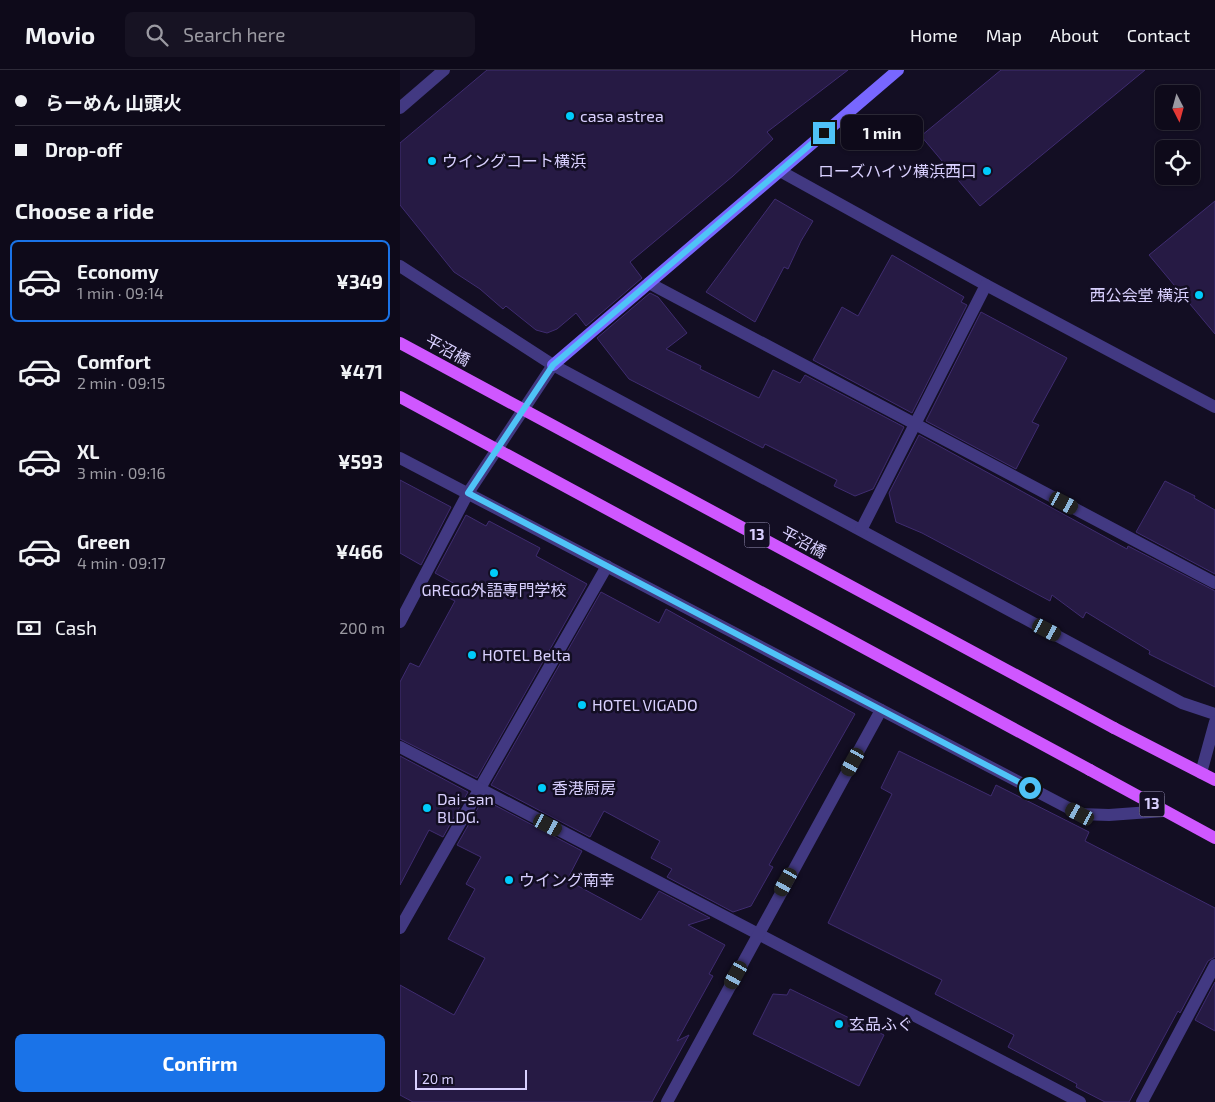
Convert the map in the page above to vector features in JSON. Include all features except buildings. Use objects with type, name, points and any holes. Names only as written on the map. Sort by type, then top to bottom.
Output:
[{"type":"main road","name":"平沼橋","points":[[400,342],[1114,728],[1201,773]]},
{"type":"main road","name":"13","points":[[400,397],[1215,838]]},
{"type":"main road","name":"13","points":[[1201,773],[1215,780]]},
{"type":"street","points":[[400,108],[444,70]]},
{"type":"street","points":[[400,622],[468,493],[553,365],[898,70]]},
{"type":"street","points":[[780,171],[986,285],[1215,406]]},
{"type":"street","points":[[400,266],[553,365],[1182,703],[1215,714]]},
{"type":"street","points":[[649,283],[1215,583]]},
{"type":"street","points":[[861,530],[986,285]]},
{"type":"street","points":[[400,458],[1080,814],[1109,815],[1164,810]]},
{"type":"street","points":[[400,928],[608,566]]},
{"type":"street","points":[[667,1102],[881,710]]},
{"type":"street","points":[[1201,773],[1215,722]]},
{"type":"street","points":[[400,748],[1080,1102]]},
{"type":"street","points":[[1142,1102],[1215,965]]},
{"type":"place","name":"casa astrea","points":[[570,116]]},
{"type":"place","name":"ウイングコート横浜","points":[[432,161]]},
{"type":"place","name":"ローズハイツ横浜西口","points":[[987,171]]},
{"type":"place","name":"西公会堂 横浜","points":[[1199,295]]},
{"type":"place","name":"GREGG外語専門学校","points":[[494,573]]},
{"type":"place","name":"HOTEL Belta","points":[[472,655]]},
{"type":"place","name":"HOTEL VIGADO","points":[[582,705]]},
{"type":"place","name":"香港厨房","points":[[542,788]]},
{"type":"place","name":"Dai-san BLDG.","points":[[427,808]]},
{"type":"place","name":"ウイング南幸","points":[[509,880]]},
{"type":"place","name":"玄品ふぐ","points":[[839,1024]]},
{"type":"route","points":[[824,133],[553,365],[468,493],[1030,788]]}]
